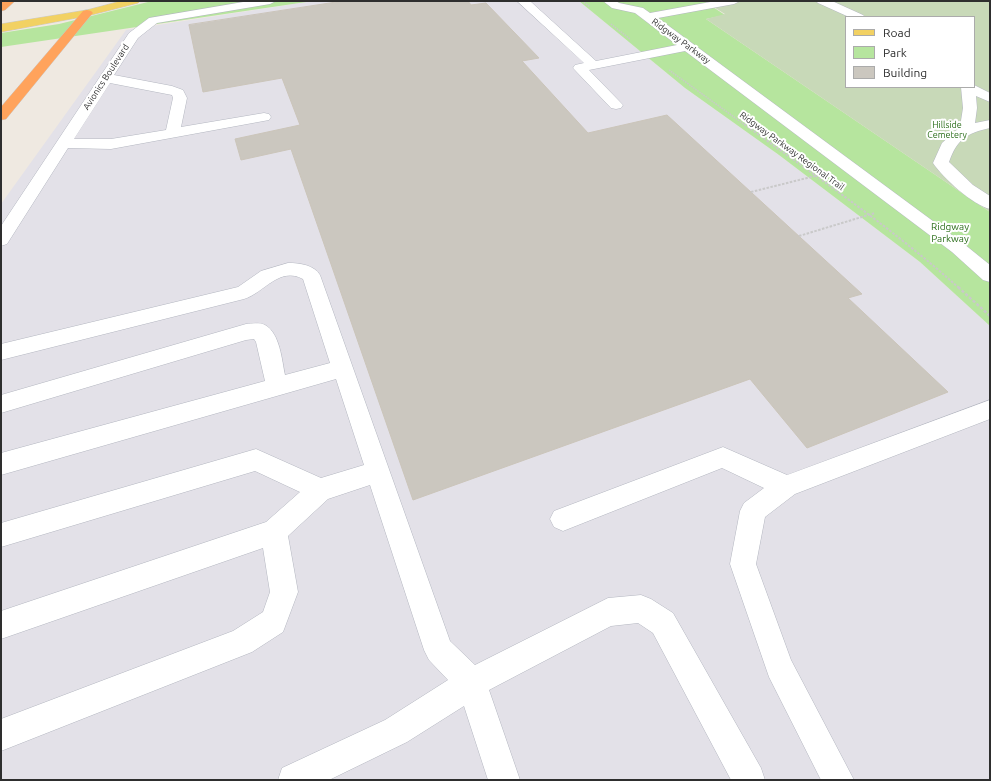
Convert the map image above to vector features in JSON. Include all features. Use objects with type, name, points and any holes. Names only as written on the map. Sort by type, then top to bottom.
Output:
[{"type":"highway","points":[[1,8],[9,1]]},
{"type":"highway","points":[[1,116],[87,13]]},
{"type":"main road","points":[[87,13],[97,1]]},
{"type":"main road","points":[[1,28],[87,13],[134,1]]},
{"type":"main road","points":[[1,14],[16,12]]},
{"type":"street","name":"Avionics Boulevard","points":[[1,240],[133,36],[153,20],[270,1]]},
{"type":"street","points":[[523,1],[593,65]]},
{"type":"street","name":"Ridgway Parkway","points":[[609,1],[616,6],[642,9],[848,167],[958,248],[990,275]]},
{"type":"street","points":[[642,9],[687,1]]},
{"type":"street","points":[[642,9],[734,1]]},
{"type":"street","points":[[822,1],[857,16]]},
{"type":"street","points":[[616,105],[580,68],[689,46]]},
{"type":"street","points":[[106,78],[172,90],[178,93],[180,98],[172,134]]},
{"type":"street","points":[[966,129],[970,108],[968,88]]},
{"type":"street","points":[[970,88],[990,98]]},
{"type":"street","points":[[64,143],[112,144],[264,117]]},
{"type":"street","points":[[990,124],[966,129],[947,146],[941,162],[967,188],[990,204]]},
{"type":"street","points":[[1,352],[244,292],[260,279],[274,272],[297,269],[311,275],[439,650],[472,683],[504,780]]},
{"type":"street","points":[[1,404],[246,332],[259,331],[266,340],[277,386]]},
{"type":"street","points":[[1,464],[343,368]]},
{"type":"street","points":[[838,780],[779,668],[743,564],[753,511],[786,486],[990,409]]},
{"type":"street","points":[[562,519],[723,457],[786,486]]},
{"type":"street","points":[[1,535],[256,460],[320,490]]},
{"type":"street","points":[[1,625],[274,532],[320,490],[378,472]]},
{"type":"street","points":[[1,736],[242,642],[273,622],[284,592],[274,532]]},
{"type":"street","points":[[294,780],[396,731],[472,683],[608,612],[641,609],[663,623],[749,780]]},
{"type":"path","points":[[582,1],[594,11]]},
{"type":"path","name":"Ridgway Parkway Regional Trail","points":[[606,20],[724,110],[869,215],[933,265],[990,316]]},
{"type":"path","points":[[751,192],[848,167]]},
{"type":"path","points":[[799,236],[901,206]]},
{"type":"shaded area","points":[[313,1],[579,1],[685,88],[779,155],[920,262],[990,326],[990,780],[1,780],[1,204],[126,30]]},
{"type":"green space","points":[[152,1],[313,1],[1,47],[1,33],[59,24]]},
{"type":"green space","name":"Ridgway Parkway","points":[[579,1],[704,1],[725,15],[706,19],[990,212],[990,326],[920,262],[779,155],[685,88]]},
{"type":"green space","name":"Hillside Cemetery","points":[[704,1],[990,1],[990,212],[706,19],[725,14]]},
{"type":"building","points":[[343,1],[468,1],[471,5],[486,3],[539,58],[522,61],[588,133],[667,115],[862,294],[848,298],[948,392],[807,448],[750,379],[413,500],[291,149],[241,160],[235,139],[300,125],[282,78],[203,92],[189,25]]}]
